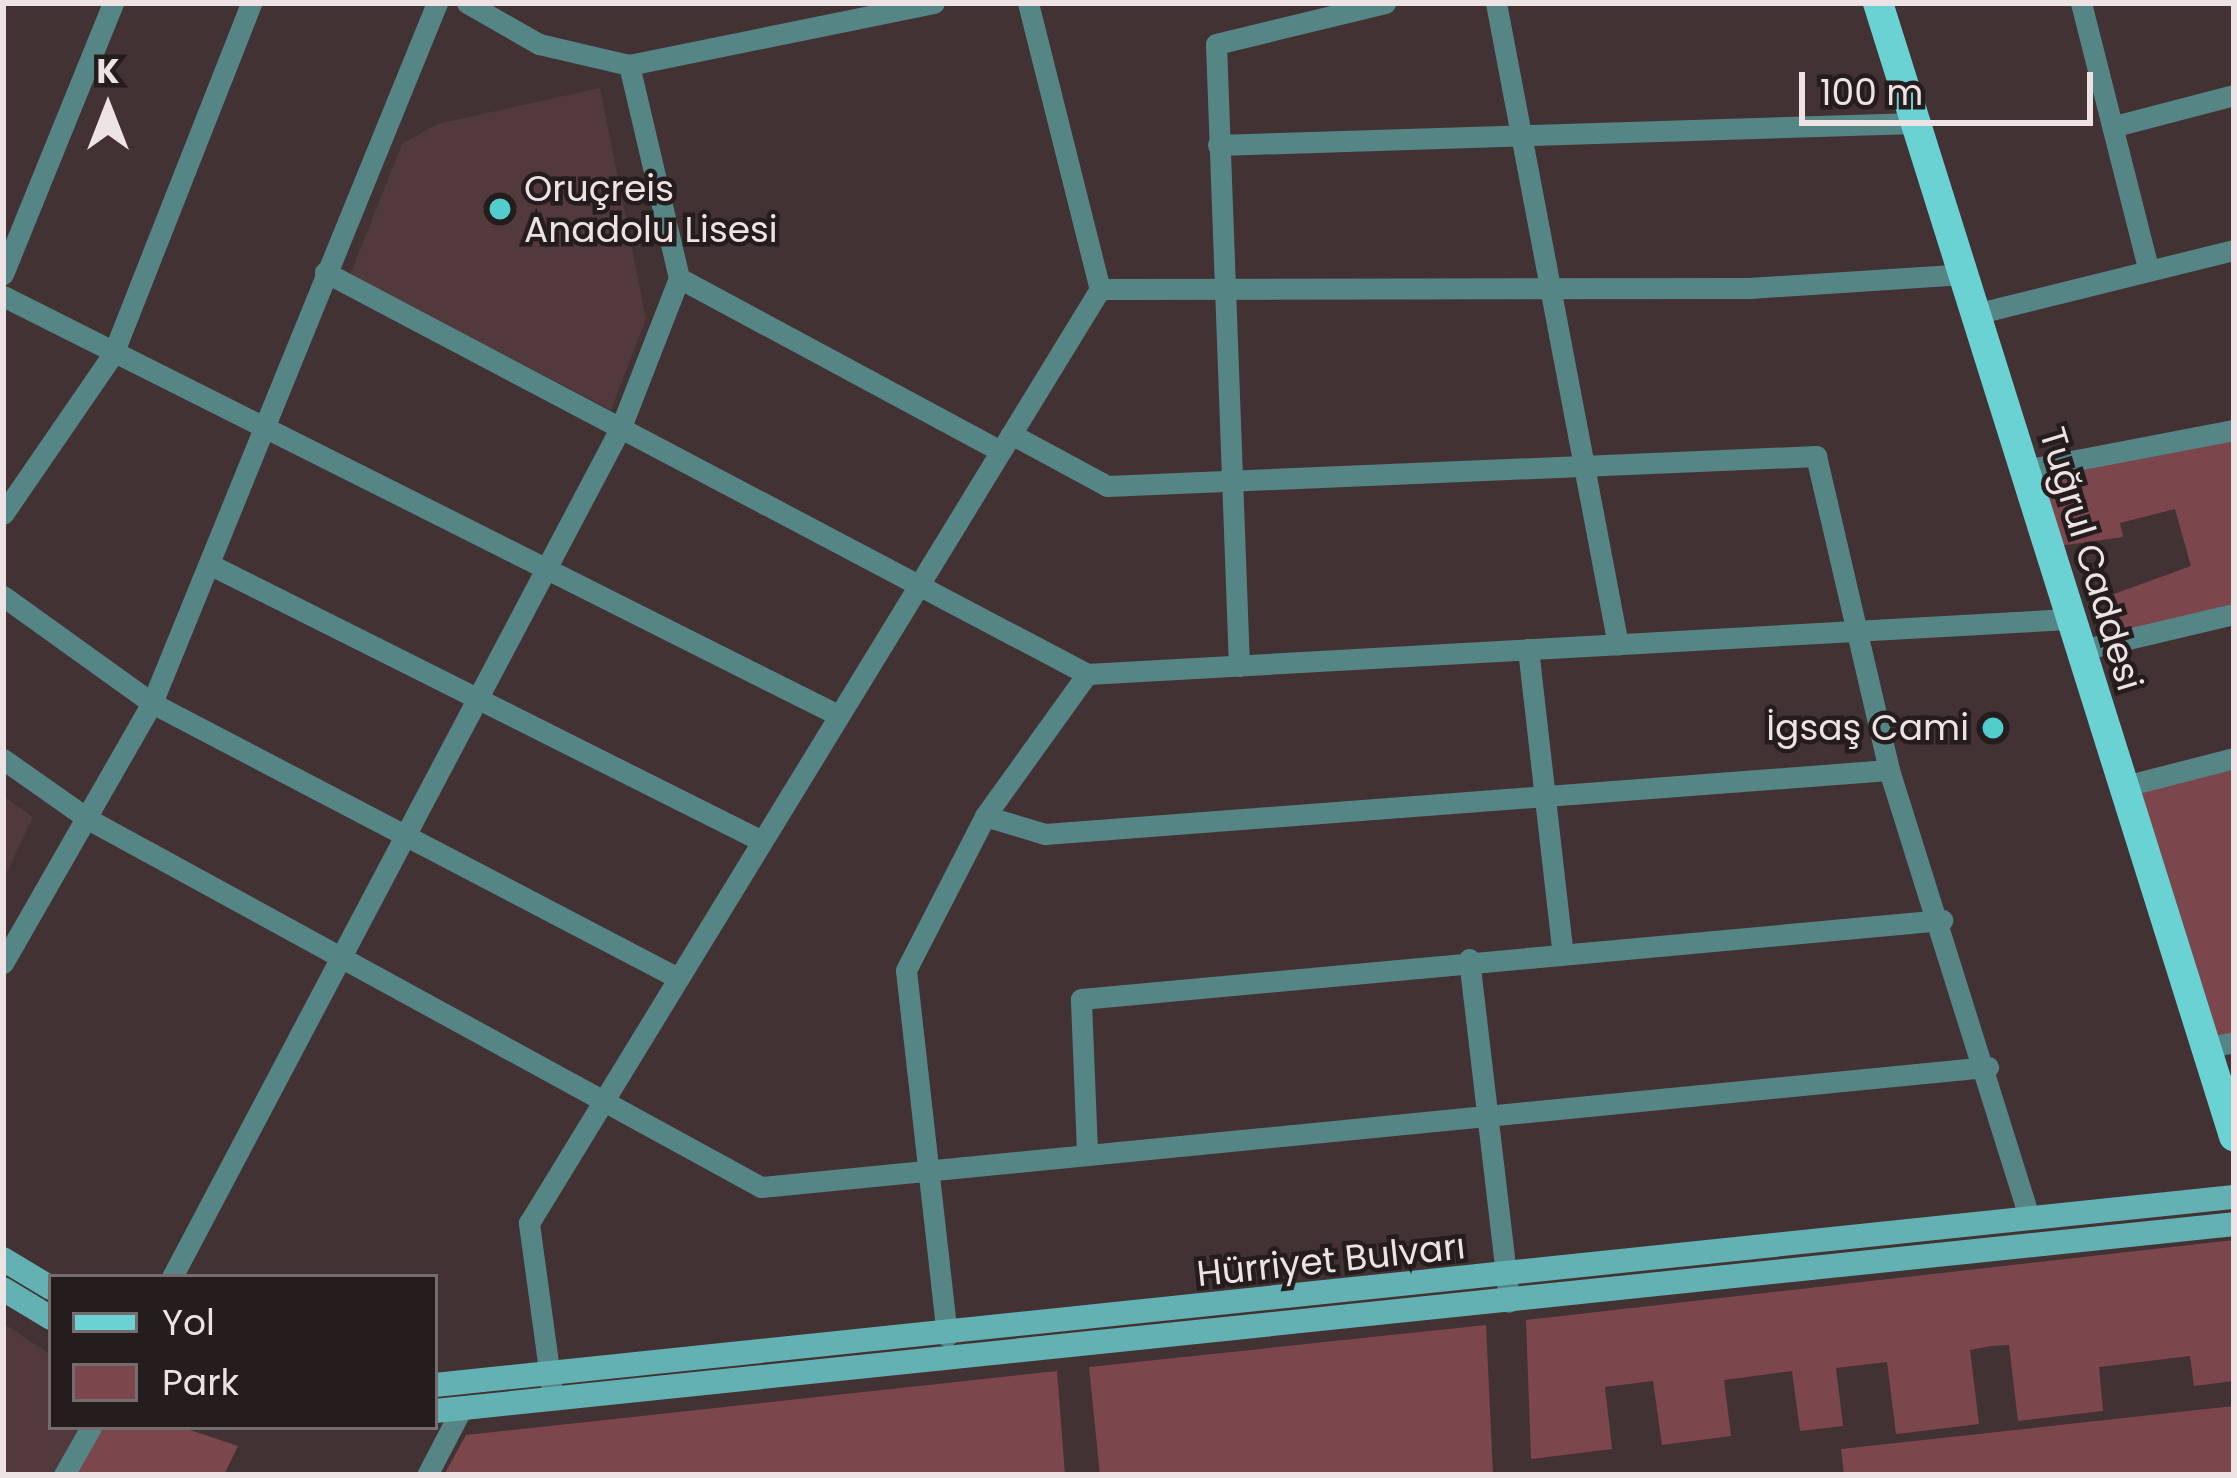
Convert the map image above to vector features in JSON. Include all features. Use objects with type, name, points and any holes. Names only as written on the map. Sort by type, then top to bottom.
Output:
[{"type":"main road","name":"Tuğrul Caddesi","points":[[1878,3],[2121,787],[2220,1045],[2234,1136]]},
{"type":"main road","name":"Hürriyet Bulvarı","points":[[438,1384],[550,1387],[1507,1290],[2029,1216],[2234,1197]]},
{"type":"main road","name":"Hürriyet Bulvarı","points":[[438,1411],[550,1387],[947,1336],[2234,1224]]},
{"type":"main road","points":[[3,1259],[48,1286]]},
{"type":"main road","points":[[3,1289],[48,1316]]},
{"type":"street","points":[[3,274],[113,3]]},
{"type":"street","points":[[3,514],[112,354],[251,3]]},
{"type":"street","points":[[3,963],[152,703],[436,3]]},
{"type":"street","points":[[467,3],[539,44],[629,65],[934,3]]},
{"type":"street","points":[[550,1387],[529,1223],[1100,290],[1028,3]]},
{"type":"street","points":[[1239,666],[1225,478],[1225,288],[1216,44],[1385,3]]},
{"type":"street","points":[[2081,3],[2150,271]]},
{"type":"street","points":[[1503,4],[1558,286],[1618,646]]},
{"type":"street","points":[[174,1274],[345,960],[621,427],[679,278],[629,65]]},
{"type":"street","points":[[2115,126],[2234,95]]},
{"type":"street","points":[[1218,145],[1526,140],[1916,123]]},
{"type":"street","points":[[1976,314],[2234,250]]},
{"type":"street","points":[[326,272],[621,427],[915,590],[1088,674],[2067,619]]},
{"type":"street","points":[[1100,290],[1558,286],[1964,274]]},
{"type":"street","points":[[679,278],[1006,442],[1107,486],[1588,462],[1816,456],[1889,770],[1942,920],[2029,1216]]},
{"type":"street","points":[[3,296],[261,432],[838,715]]},
{"type":"street","points":[[2024,470],[2234,430]]},
{"type":"street","points":[[209,564],[478,704],[762,841]]},
{"type":"street","points":[[3,596],[152,703],[678,978]]},
{"type":"street","points":[[2077,651],[2234,614]]},
{"type":"street","points":[[1528,649],[1562,948]]},
{"type":"street","points":[[947,1336],[906,970],[985,817],[1088,674]]},
{"type":"street","points":[[2121,787],[2234,758]]},
{"type":"street","points":[[3,760],[88,819],[761,1187],[927,1165],[1988,1067]]},
{"type":"street","points":[[985,817],[1045,834],[1889,770]]},
{"type":"street","points":[[1087,1151],[1082,1000],[1562,948],[1942,920]]},
{"type":"street","points":[[1468,959],[1507,1290]]},
{"type":"street","points":[[427,1475],[462,1408]]},
{"type":"street","points":[[64,1475],[89,1430]]},
{"type":"shaded area","name":"Oruçreis Anadolu Lisesi","points":[[600,88],[646,319],[611,410],[350,275],[402,144],[437,124]]},
{"type":"shaded area","points":[[3,796],[33,817],[3,880]]},
{"type":"shaded area","points":[[3,1323],[48,1353],[48,1430],[79,1430],[55,1475],[3,1475]]},
{"type":"green space","points":[[2234,430],[2234,614],[2125,640],[2114,594],[2191,566],[2175,509],[2120,523],[2123,537],[2059,546],[2037,468]]},
{"type":"green space","points":[[2234,758],[2234,1042],[2206,1048],[2121,787]]},
{"type":"green space","points":[[2234,1240],[2234,1381],[2194,1386],[2190,1356],[2099,1367],[2103,1411],[2018,1421],[2009,1345],[1991,1346],[1970,1350],[1979,1424],[1896,1434],[1887,1362],[1836,1368],[1843,1426],[1800,1431],[1792,1371],[1724,1380],[1731,1436],[1662,1445],[1653,1381],[1605,1387],[1612,1449],[1531,1459],[1526,1320]]},
{"type":"green space","points":[[1486,1325],[1493,1475],[1100,1475],[1089,1367]]},
{"type":"green space","points":[[1057,1371],[1065,1475],[444,1475],[466,1435]]},
{"type":"green space","points":[[2234,1406],[2234,1475],[1844,1475],[1841,1449]]},
{"type":"green space","points":[[79,1430],[190,1430],[238,1446],[224,1475],[55,1475]]},
{"type":"place","name":"Oruçreis Anadolu Lisesi","points":[[500,209]]},
{"type":"place","name":"İgsaş Cami","points":[[1993,728]]}]
